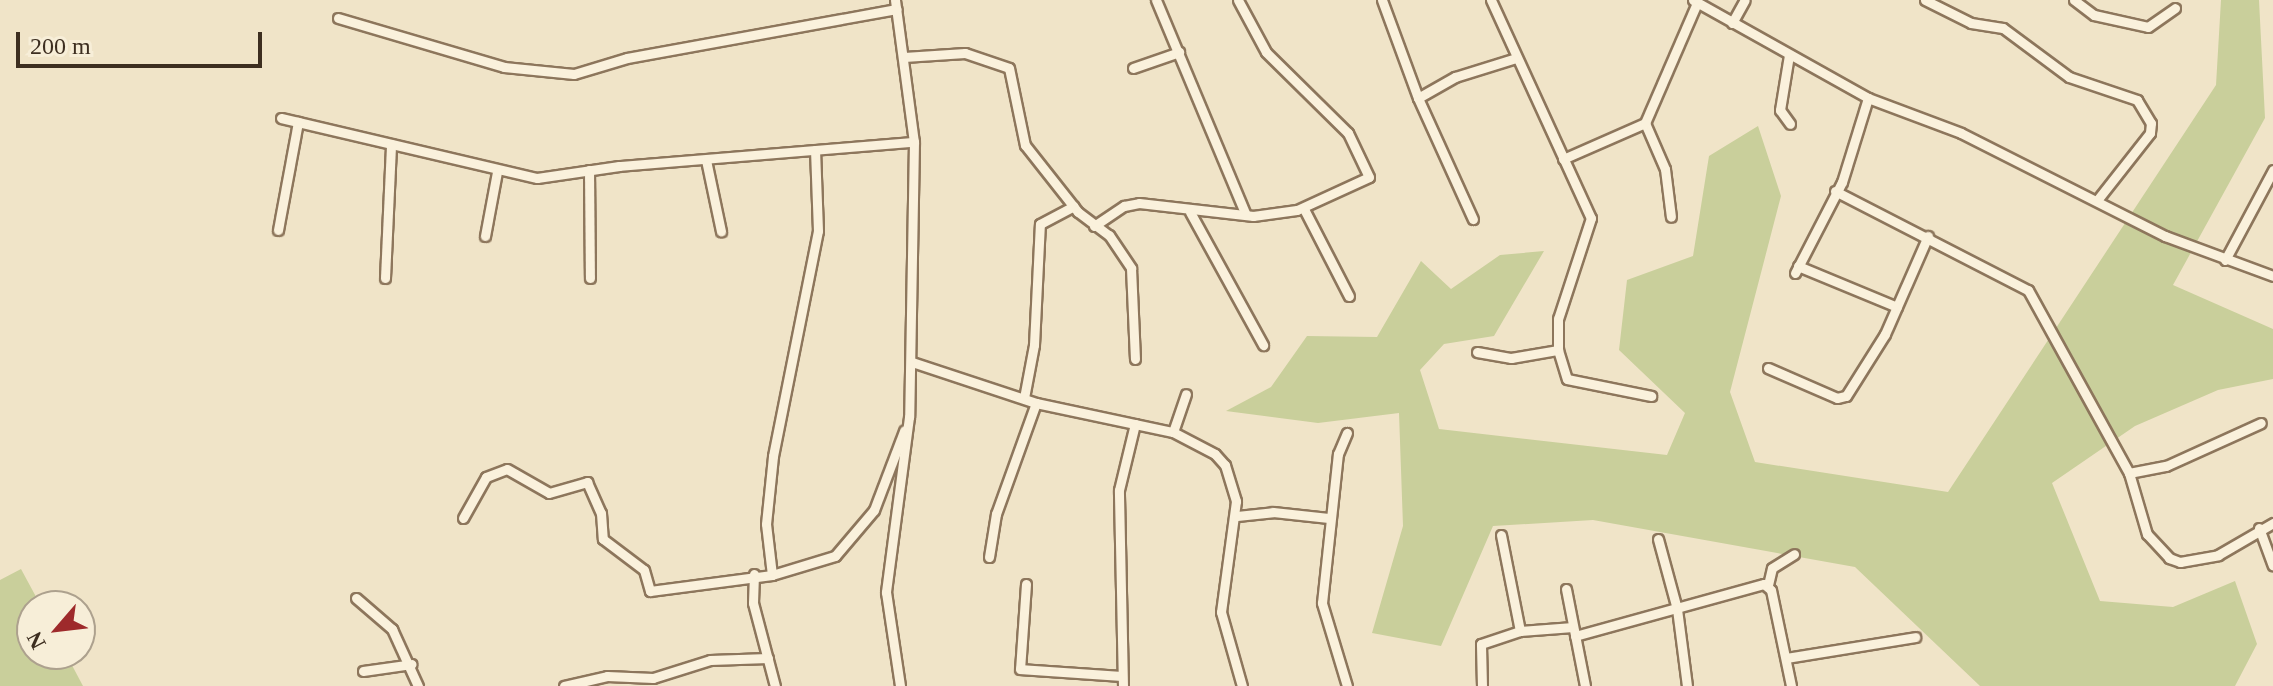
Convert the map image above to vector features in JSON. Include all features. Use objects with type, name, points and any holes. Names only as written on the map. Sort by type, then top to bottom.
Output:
[{"type":"street","points":[[1156,0],[1245,213]]},
{"type":"street","points":[[1094,226],[1124,206],[1139,203],[1190,212],[1245,213],[1304,209],[1369,177],[1348,133],[1266,52],[1238,0]]},
{"type":"street","points":[[1382,0],[1418,98],[1473,219]]},
{"type":"street","points":[[1491,0],[1591,218],[1558,319],[1558,350],[1569,382],[1651,396]]},
{"type":"street","points":[[1732,23],[1745,0]]},
{"type":"street","points":[[1925,0],[1944,3],[1978,26],[2003,28],[2069,77],[2137,100],[2151,123],[2150,133],[2098,199]]},
{"type":"street","points":[[2074,0],[2094,15],[2148,27],[2175,8]]},
{"type":"street","points":[[1563,159],[1645,123],[1695,1],[1868,98],[1934,121],[2098,199],[2165,236],[2273,276]]},
{"type":"street","points":[[338,18],[504,67],[574,74],[627,58],[896,5],[914,142],[909,417],[886,592],[900,686]]},
{"type":"street","points":[[1133,68],[1179,52]]},
{"type":"street","points":[[904,57],[965,53],[1009,68],[1020,136],[1074,206],[1094,226],[1109,235],[1131,268],[1135,359]]},
{"type":"street","points":[[1789,55],[1780,110],[1790,124]]},
{"type":"street","points":[[1418,98],[1455,77],[1516,58]]},
{"type":"street","points":[[1868,98],[1835,191],[1796,270],[1897,307]]},
{"type":"street","points":[[281,118],[497,172],[537,178],[589,170],[914,142]]},
{"type":"street","points":[[278,230],[298,122]]},
{"type":"street","points":[[1645,123],[1665,169],[1671,217]]},
{"type":"street","points":[[385,278],[391,144]]},
{"type":"street","points":[[772,575],[766,524],[773,456],[818,231],[815,150]]},
{"type":"street","points":[[706,160],[721,231]]},
{"type":"street","points":[[589,170],[590,278]]},
{"type":"street","points":[[2225,260],[2273,170]]},
{"type":"street","points":[[485,236],[497,172]]},
{"type":"street","points":[[1835,191],[1928,236],[2028,290],[2129,473],[2147,534],[2175,561],[2218,555],[2259,528],[2273,523]]},
{"type":"street","points":[[1024,398],[1034,345],[1040,224],[1074,206]]},
{"type":"street","points":[[1304,209],[1349,296]]},
{"type":"street","points":[[1190,212],[1263,345]]},
{"type":"street","points":[[1768,368],[1842,398],[1897,307],[1928,236]]},
{"type":"street","points":[[1477,352],[1511,358],[1558,350]]},
{"type":"street","points":[[912,362],[1036,403],[1173,432],[1225,465],[1237,516],[1221,612],[1242,686]]},
{"type":"street","points":[[1173,432],[1186,394]]},
{"type":"street","points":[[989,557],[996,514],[1036,403]]},
{"type":"street","points":[[463,518],[486,477],[507,469],[549,493],[587,482],[601,513],[603,539],[644,570],[650,591],[754,574],[772,575],[835,556],[874,510],[909,417]]},
{"type":"street","points":[[2129,473],[2166,466],[2261,423]]},
{"type":"street","points":[[1026,584],[1018,667],[1122,681],[1119,490],[1135,424]]},
{"type":"street","points":[[1347,433],[1340,442],[1329,518],[1322,603],[1347,686]]},
{"type":"street","points":[[1237,516],[1273,512],[1329,518]]},
{"type":"street","points":[[2259,528],[2273,566]]},
{"type":"street","points":[[1501,535],[1520,631]]},
{"type":"street","points":[[1658,539],[1677,609],[1687,686]]},
{"type":"street","points":[[1791,686],[1768,585],[1772,568],[1794,554]]},
{"type":"street","points":[[754,574],[751,592],[775,686]]},
{"type":"street","points":[[1482,686],[1481,644],[1520,631],[1574,631],[1768,585]]},
{"type":"street","points":[[1566,589],[1585,686]]},
{"type":"street","points":[[356,598],[392,629],[412,664],[418,686]]},
{"type":"street","points":[[1786,658],[1915,637]]},
{"type":"street","points":[[564,686],[607,676],[653,678],[710,660],[768,658]]},
{"type":"street","points":[[363,671],[412,664]]},
{"type":"street","points":[[1054,674],[1054,686]]},
{"type":"green space","points":[[2221,0],[2259,0],[2265,118],[2173,285],[2273,329],[2273,379],[2218,390],[2135,426],[2052,483],[2100,601],[2173,607],[2235,581],[2257,644],[2235,686],[1980,686],[1855,567],[1593,520],[1493,526],[1441,646],[1372,633],[1403,526],[1399,413],[1318,423],[1226,411],[1271,387],[1307,336],[1377,337],[1421,261],[1451,289],[1500,255],[1544,251],[1494,336],[1444,344],[1420,370],[1439,429],[1667,455],[1685,413],[1619,350],[1627,280],[1693,256],[1709,156],[1758,126],[1781,196],[1730,392],[1755,462],[1948,492],[2216,85]]},
{"type":"green space","points":[[21,569],[32,590],[16,590],[16,670],[74,670],[83,686],[0,686],[0,580]]}]
